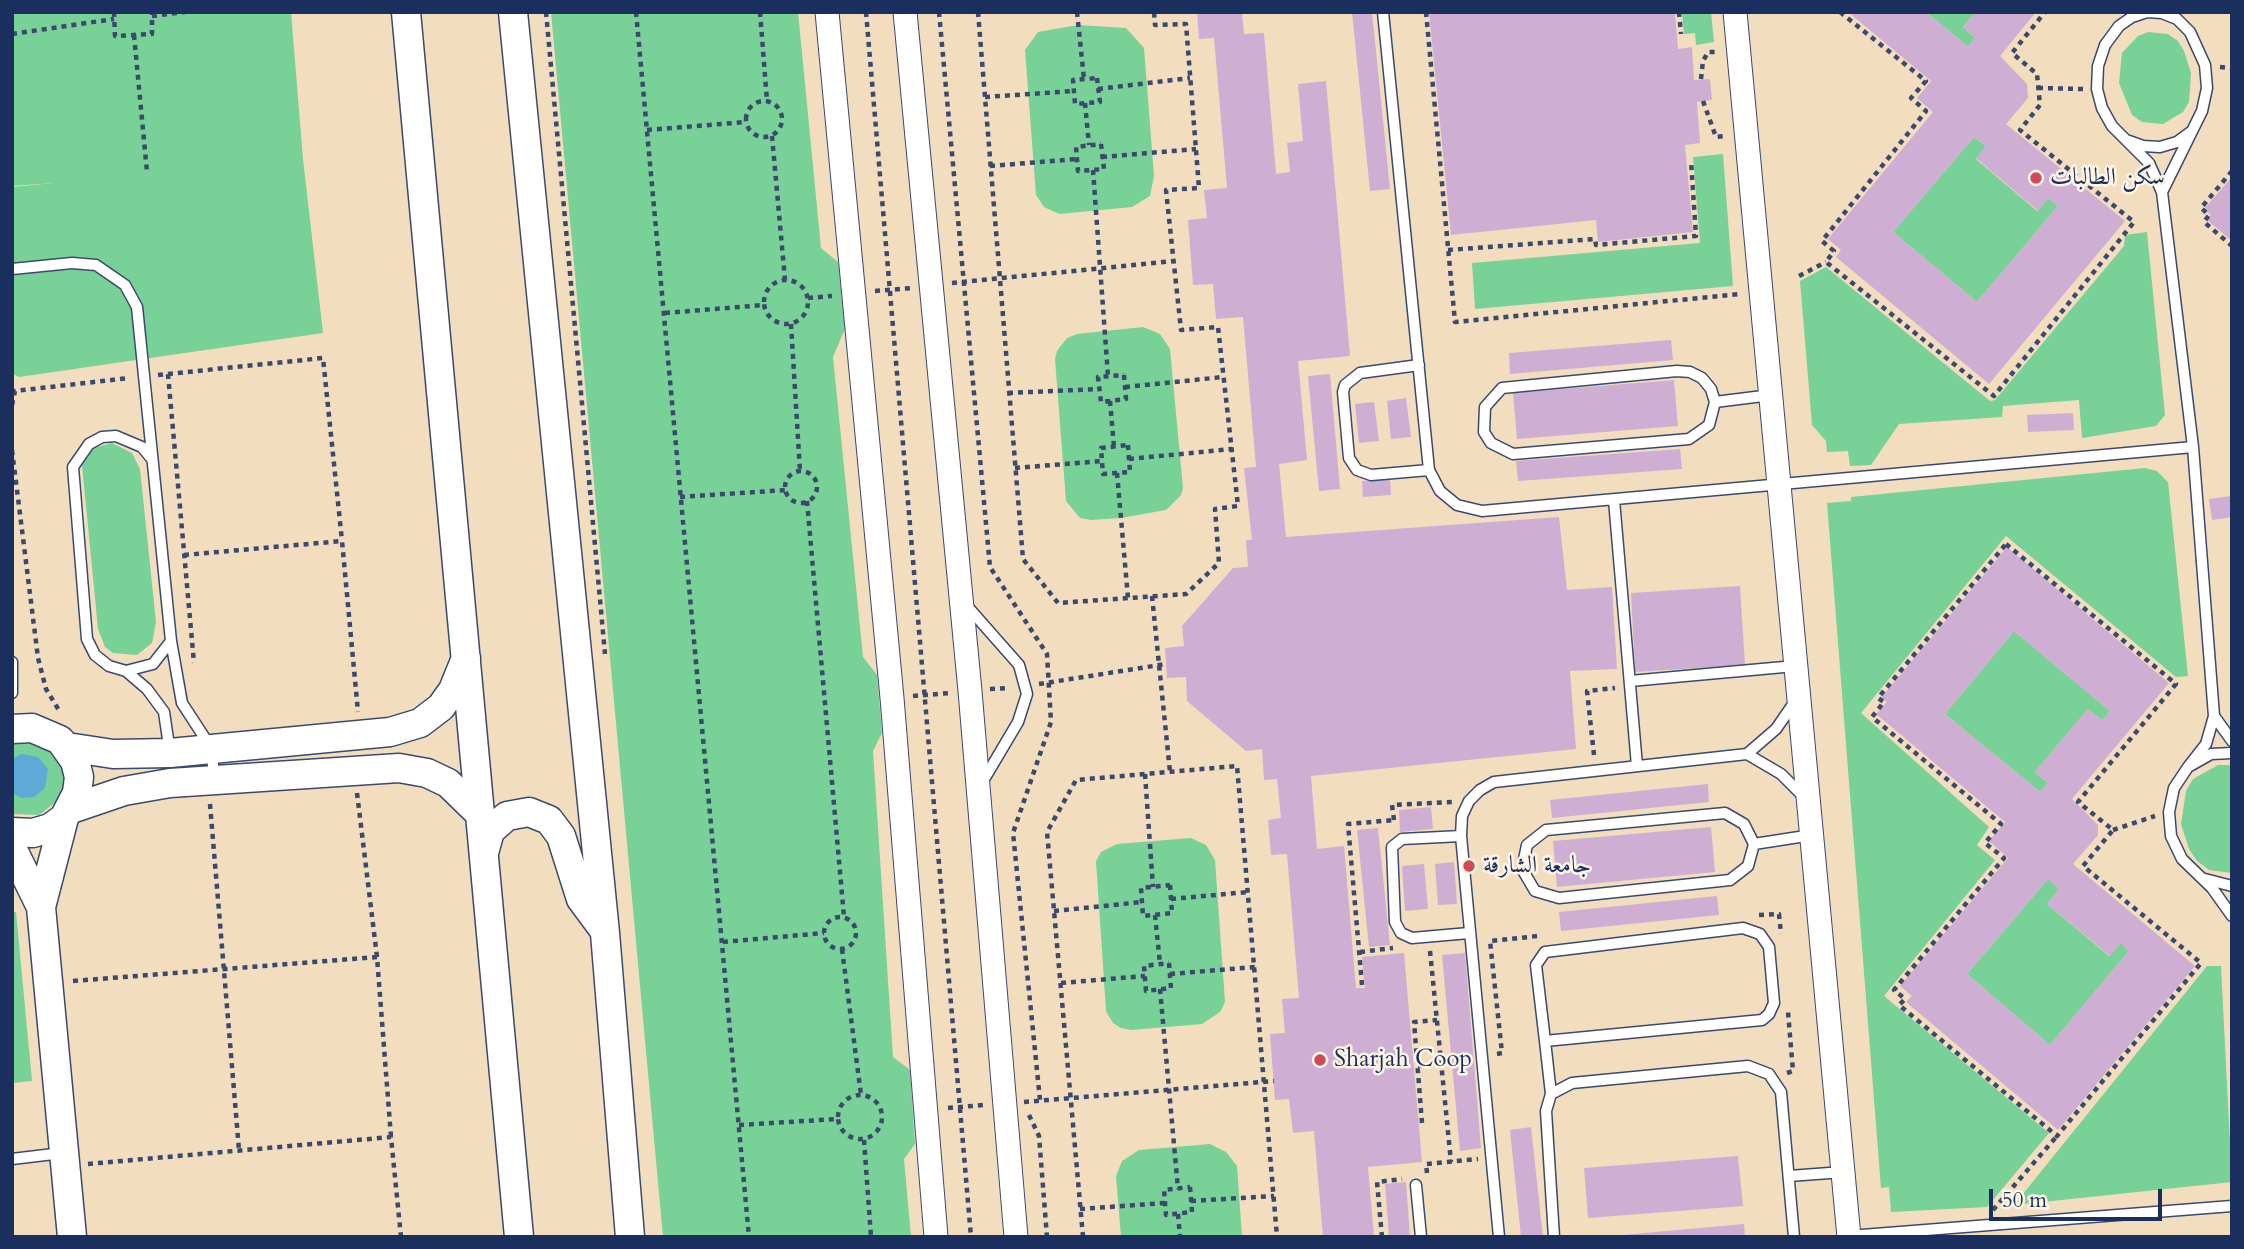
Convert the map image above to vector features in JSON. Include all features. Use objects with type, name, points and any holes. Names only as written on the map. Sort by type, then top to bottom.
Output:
[{"type":"street","points":[[406,12],[519,1237]]},
{"type":"street","points":[[513,12],[605,933],[629,1237]]},
{"type":"street","points":[[827,12],[892,698],[936,1237]]},
{"type":"street","points":[[905,12],[979,790],[1014,1102],[1016,1237]]},
{"type":"street","points":[[1735,12],[1849,1236]]},
{"type":"street","points":[[12,832],[33,834],[50,828],[67,813],[124,791],[212,751],[390,732],[420,723],[441,707],[453,690],[467,656]]},
{"type":"street","points":[[12,729],[32,728],[51,734],[67,747],[79,777],[77,793],[67,813],[41,907]]},
{"type":"street","points":[[301,741],[304,775]]},
{"type":"street","points":[[67,747],[113,754],[170,768],[212,789],[304,775],[399,768],[427,773],[448,783],[481,815]]},
{"type":"street","points":[[484,853],[490,831],[507,816],[529,812],[549,820],[561,836],[581,899],[605,933]]},
{"type":"street","points":[[12,848],[41,907],[72,1159],[72,1237]]},
{"type":"lane","points":[[1383,12],[1429,470],[1447,498],[1470,510],[1482,511],[2193,447]]},
{"type":"lane","points":[[2127,12],[2105,45],[2098,66],[2097,89],[2102,108],[2112,126],[2149,163],[2162,192],[2193,447],[2214,716],[2206,744],[2174,788],[2169,812],[2171,836],[2182,859],[2200,876],[2232,916]]},
{"type":"lane","points":[[2119,26],[2132,17],[2147,12],[2173,16],[2190,32],[2205,65],[2205,100],[2162,192]]},
{"type":"lane","points":[[2126,140],[2143,146],[2160,147],[2177,142],[2192,131]]},
{"type":"lane","points":[[12,269],[84,263],[116,276],[137,307],[171,641],[182,703],[212,751],[212,789]]},
{"type":"lane","points":[[1419,365],[1360,373],[1345,385],[1349,458],[1357,470],[1371,475],[1429,470]]},
{"type":"lane","points":[[1677,371],[1690,372],[1702,378],[1711,389],[1715,402],[1709,425],[1689,439],[1513,454],[1491,443],[1484,432],[1482,419],[1492,396],[1502,388],[1514,385],[1677,371]]},
{"type":"lane","points":[[1715,402],[1772,395]]},
{"type":"lane","points":[[151,458],[142,447],[130,439],[102,437],[84,449],[73,467],[87,639],[95,655],[109,666],[126,671],[147,689],[164,712],[170,768]]},
{"type":"lane","points":[[1614,499],[1637,766]]},
{"type":"lane","points":[[962,600],[1019,665],[1027,694],[1018,722],[1000,747],[979,790]]},
{"type":"lane","points":[[126,671],[153,664],[171,641]]},
{"type":"lane","points":[[12,662],[12,693]]},
{"type":"lane","points":[[1630,684],[1795,666]]},
{"type":"lane","points":[[1499,1237],[1461,836],[1462,816],[1469,802],[1480,790],[1494,782],[1747,754],[1776,729],[1797,697]]},
{"type":"lane","points":[[2214,716],[2232,741]]},
{"type":"lane","points":[[2188,767],[2211,754],[2232,753]]},
{"type":"lane","points":[[1747,754],[1782,774],[1809,803]]},
{"type":"lane","points":[[1725,813],[1744,824],[1754,844],[1753,856],[1741,875],[1719,882],[1559,898],[1535,891],[1522,869],[1527,845],[1535,836],[1558,828],[1725,813]]},
{"type":"lane","points":[[1754,844],[1812,835]]},
{"type":"lane","points":[[1461,836],[1396,842],[1390,852],[1395,922],[1406,937],[1469,933]]},
{"type":"lane","points":[[2200,876],[2211,883],[2232,886]]},
{"type":"lane","points":[[1545,1041],[1762,1020],[1769,1014],[1774,1003],[1769,947],[1760,934],[1743,928],[1550,949],[1541,956],[1536,965],[1551,1094],[1546,1111],[1554,1237]]},
{"type":"lane","points":[[1551,1094],[1572,1083],[1748,1066],[1759,1069],[1774,1079],[1781,1092],[1794,1237]]},
{"type":"lane","points":[[12,1160],[72,1159]]},
{"type":"lane","points":[[1789,1176],[1843,1172]]},
{"type":"lane","points":[[1416,1185],[1421,1237]]},
{"type":"lane","points":[[1849,1236],[2232,1206]]},
{"type":"path","points":[[114,12],[115,36],[152,34],[152,14],[185,12]]},
{"type":"path","points":[[546,12],[606,662]]},
{"type":"path","points":[[636,12],[748,1237]]},
{"type":"path","points":[[760,12],[767,101]]},
{"type":"path","points":[[866,12],[971,1237]]},
{"type":"path","points":[[939,12],[966,282],[990,566],[1047,654],[1051,722],[1013,833],[1040,1100]]},
{"type":"path","points":[[978,12],[1023,558],[1058,603],[1186,594],[1219,563],[1215,509],[1238,506],[1218,327],[1181,330],[1166,190],[1199,188],[1186,24],[1155,25],[1154,12]]},
{"type":"path","points":[[1077,12],[1084,79]]},
{"type":"path","points":[[1426,12],[1455,322],[1762,292]]},
{"type":"path","points":[[1679,12],[1681,34]]},
{"type":"path","points":[[1799,276],[1826,262],[1834,251],[1822,241],[1926,111],[1911,98],[1926,81],[1840,12]]},
{"type":"path","points":[[1826,262],[1994,396],[2134,222],[2020,130],[2040,105],[2037,74],[2012,53],[2045,12]]},
{"type":"path","points":[[12,34],[114,19]]},
{"type":"path","points":[[134,35],[147,172]]},
{"type":"path","points":[[1701,79],[1703,61],[1708,52],[1720,51]]},
{"type":"path","points":[[1097,78],[1100,102],[1075,104],[1073,80],[1084,79],[1097,78]]},
{"type":"path","points":[[1098,89],[1190,78]]},
{"type":"path","points":[[2038,88],[2097,89]]},
{"type":"path","points":[[985,97],[1074,91]]},
{"type":"path","points":[[772,136],[759,137],[752,134],[746,122],[749,109],[760,101],[775,104],[783,116],[782,124],[772,136],[785,280]]},
{"type":"path","points":[[1086,103],[1089,145]]},
{"type":"path","points":[[647,130],[746,122]]},
{"type":"path","points":[[1101,144],[1104,169],[1078,172],[1076,147],[1089,145],[1101,144]]},
{"type":"path","points":[[1102,157],[1196,149]]},
{"type":"path","points":[[990,166],[1077,159]]},
{"type":"path","points":[[1448,250],[1595,239],[1596,245],[1696,236],[1691,161]]},
{"type":"path","points":[[1093,170],[1108,376]]},
{"type":"path","points":[[2232,172],[2201,208],[2209,215],[2204,222],[2232,246]]},
{"type":"path","points":[[808,298],[1174,261]]},
{"type":"path","points":[[785,280],[803,287],[808,298],[806,311],[791,324],[773,321],[764,305],[766,290],[785,280]]},
{"type":"path","points":[[665,313],[764,305]]},
{"type":"path","points":[[791,324],[800,471]]},
{"type":"path","points":[[12,404],[15,391],[323,358],[359,719]]},
{"type":"path","points":[[168,374],[195,670]]},
{"type":"path","points":[[1124,375],[1126,399],[1101,402],[1098,377],[1108,376],[1124,375]]},
{"type":"path","points":[[1125,387],[1223,377]]},
{"type":"path","points":[[1008,393],[1100,389]]},
{"type":"path","points":[[1110,401],[1114,447]]},
{"type":"path","points":[[1128,445],[1130,472],[1103,474],[1101,448],[1114,447],[1128,445]]},
{"type":"path","points":[[1129,459],[1231,449]]},
{"type":"path","points":[[12,450],[38,658],[46,688],[60,712],[69,718]]},
{"type":"path","points":[[1015,467],[1102,461]]},
{"type":"path","points":[[800,471],[806,471],[815,480],[816,492],[807,501],[796,502],[786,490],[788,477],[800,471]]},
{"type":"path","points":[[1117,473],[1128,598]]},
{"type":"path","points":[[680,497],[786,490]]},
{"type":"path","points":[[807,501],[844,917]]},
{"type":"path","points":[[184,555],[342,541]]},
{"type":"path","points":[[2057,1136],[1899,1005],[1905,999],[1894,990],[2004,858],[1985,842],[2001,824],[1872,717],[1884,702],[1878,698],[2006,544],[2176,684],[2078,802],[2113,830]]},
{"type":"path","points":[[1152,596],[1170,772]]},
{"type":"path","points":[[1048,682],[1166,664]]},
{"type":"path","points":[[1595,771],[1587,691],[1630,684]]},
{"type":"path","points":[[1083,1237],[1047,832],[1076,780],[1237,766],[1277,1237]]},
{"type":"path","points":[[1145,774],[1153,887]]},
{"type":"path","points":[[356,787],[377,957],[401,1237]]},
{"type":"path","points":[[212,789],[239,1150]]},
{"type":"path","points":[[1396,842],[1392,805],[1469,802]]},
{"type":"path","points":[[1980,1225],[2201,963],[2083,866],[2113,830],[2169,812]]},
{"type":"path","points":[[1362,985],[1348,824],[1394,820]]},
{"type":"path","points":[[1170,885],[1172,913],[1143,916],[1141,888],[1153,887],[1170,885]]},
{"type":"path","points":[[1171,900],[1248,892]]},
{"type":"path","points":[[1054,911],[1142,902]]},
{"type":"path","points":[[1752,916],[1779,914],[1782,940]]},
{"type":"path","points":[[1155,915],[1160,964]]},
{"type":"path","points":[[844,917],[851,920],[857,934],[849,947],[842,949],[829,945],[824,933],[827,923],[834,918],[844,917]]},
{"type":"path","points":[[723,942],[824,933]]},
{"type":"path","points":[[1481,1056],[1502,1053],[1490,941],[1545,935]]},
{"type":"path","points":[[1360,952],[1397,947],[1406,937]]},
{"type":"path","points":[[1428,937],[1451,1162]]},
{"type":"path","points":[[842,949],[861,1095]]},
{"type":"path","points":[[65,982],[377,957]]},
{"type":"path","points":[[1169,963],[1171,988],[1146,991],[1144,966],[1160,964],[1169,963]]},
{"type":"path","points":[[1170,974],[1255,967]]},
{"type":"path","points":[[1061,983],[1145,976]]},
{"type":"path","points":[[1160,989],[1178,1189]]},
{"type":"path","points":[[1774,1079],[1793,1070],[1787,1005]]},
{"type":"path","points":[[1422,1123],[1414,1022],[1437,1020]]},
{"type":"path","points":[[1418,1066],[1441,1064]]},
{"type":"path","points":[[926,1110],[1274,1082]]},
{"type":"path","points":[[861,1095],[876,1101],[882,1116],[878,1131],[864,1139],[849,1138],[843,1133],[837,1119],[844,1102],[861,1095]]},
{"type":"path","points":[[1014,1102],[1039,1136],[1047,1237]]},
{"type":"path","points":[[739,1125],[837,1119]]},
{"type":"path","points":[[72,1159],[239,1150],[391,1137]]},
{"type":"path","points":[[864,1139],[871,1237]]},
{"type":"path","points":[[1190,1187],[1192,1212],[1166,1215],[1164,1190],[1178,1189],[1190,1187]]},
{"type":"path","points":[[1191,1201],[1274,1196]]},
{"type":"path","points":[[1080,1209],[1165,1203]]},
{"type":"path","points":[[1178,1214],[1180,1237]]},
{"type":"green space","points":[[12,12],[291,12],[303,159],[323,333],[19,377],[12,373],[12,187],[54,183],[12,186]]},
{"type":"green space","points":[[551,12],[798,12],[821,248],[838,262],[845,329],[833,357],[863,657],[877,675],[882,733],[873,751],[893,1057],[910,1070],[915,1144],[904,1159],[911,1237],[663,1237]]},
{"type":"green space","points":[[1682,12],[1711,12],[1714,42],[1696,45],[1695,33],[1684,34]]},
{"type":"green space","points":[[1926,12],[1976,12],[1963,27],[1975,38],[1968,47]]},
{"type":"green space","points":[[1078,25],[1126,28],[1144,48],[1154,176],[1150,196],[1132,207],[1059,214],[1044,207],[1036,195],[1025,50],[1038,32]]},
{"type":"green space","points":[[2148,32],[2168,34],[2178,41],[2191,73],[2189,102],[2183,112],[2163,124],[2142,122],[2132,115],[2119,83],[2122,53],[2138,36]]},
{"type":"green space","points":[[1974,137],[1986,146],[1976,159],[2037,211],[2049,198],[2058,206],[1977,302],[1893,232]]},
{"type":"green space","points":[[1723,154],[1733,286],[1475,309],[1472,263],[1700,243],[1693,157]]},
{"type":"green space","points":[[2147,232],[2165,415],[2156,426],[2082,438],[2079,400],[2003,406],[2002,417],[1899,424],[1871,465],[1850,466],[1848,451],[1827,452],[1826,441],[1812,425],[1800,281],[1826,267],[1990,401],[1995,400],[2124,246],[2125,235]]},
{"type":"green space","points":[[1143,327],[1160,334],[1170,349],[1183,488],[1181,495],[1166,510],[1121,518],[1080,518],[1066,501],[1055,359],[1057,351],[1067,338],[1077,334]]},
{"type":"green space","points":[[112,443],[132,453],[140,469],[156,622],[152,643],[137,655],[113,653],[105,647],[98,629],[82,465],[94,448]]},
{"type":"green space","points":[[2145,468],[2157,471],[2168,482],[2188,676],[2176,677],[2006,536],[1861,713],[1989,827],[1977,845],[1995,860],[1884,996],[2049,1133],[1987,1207],[1891,1212],[1889,1187],[1881,1188],[1827,503],[1851,501],[1851,497]]},
{"type":"green space","points":[[2014,631],[2110,711],[2102,720],[2088,709],[2035,772],[2048,783],[2040,792],[1945,714]]},
{"type":"green space","points":[[12,739],[46,741],[65,762],[66,785],[61,798],[39,815],[12,814]]},
{"type":"green space","points":[[2218,765],[2232,765],[2232,873],[2209,870],[2197,861],[2189,849],[2181,824],[2186,791],[2193,779]]},
{"type":"green space","points":[[1191,838],[1206,845],[1215,860],[1225,1002],[1220,1012],[1202,1024],[1131,1030],[1121,1028],[1113,1023],[1106,1011],[1096,861],[1101,852],[1117,844]]},
{"type":"green space","points":[[2048,879],[2059,889],[2047,904],[2109,956],[2121,943],[2129,951],[2050,1045],[1967,974]]},
{"type":"green space","points":[[12,912],[16,912],[32,1081],[12,1083]]},
{"type":"green space","points":[[2207,966],[2221,966],[2232,1182],[2014,1205]]},
{"type":"green space","points":[[1210,1144],[1226,1152],[1237,1166],[1242,1237],[1121,1237],[1116,1176],[1122,1161],[1139,1150]]},
{"type":"water","points":[[21,754],[38,757],[48,769],[45,788],[34,797],[22,798],[12,793],[12,759]]},
{"type":"building","points":[[1197,12],[1242,12],[1244,34],[1264,33],[1276,174],[1290,172],[1287,143],[1303,141],[1298,84],[1326,81],[1350,356],[1298,361],[1307,460],[1279,464],[1286,537],[1559,517],[1567,590],[1612,587],[1617,669],[1570,671],[1576,749],[1311,776],[1317,849],[1344,846],[1356,988],[1365,988],[1362,957],[1404,953],[1422,1162],[1368,1167],[1374,1237],[1323,1237],[1314,1131],[1293,1133],[1289,1099],[1275,1100],[1270,1034],[1285,1033],[1282,999],[1299,998],[1287,854],[1271,855],[1268,820],[1281,818],[1277,779],[1264,780],[1262,749],[1246,751],[1187,701],[1186,677],[1167,678],[1165,648],[1184,646],[1182,626],[1233,568],[1248,567],[1246,540],[1252,540],[1244,468],[1256,467],[1243,317],[1216,319],[1213,284],[1193,285],[1188,220],[1207,218],[1204,190],[1227,188],[1214,38],[1199,39]]},
{"type":"building","points":[[1352,12],[1372,12],[1390,189],[1370,191]]},
{"type":"building","points":[[1429,12],[1675,12],[1678,49],[1692,47],[1694,80],[1710,79],[1712,100],[1697,102],[1700,143],[1685,145],[1693,232],[1598,242],[1596,220],[1451,235]]},
{"type":"building","name":"سكن الطالبات","points":[[1848,12],[1926,12],[1968,47],[1975,38],[1963,27],[1976,12],[2036,12],[2000,56],[2027,84],[2028,98],[2006,124],[2125,221],[1989,384],[1836,257],[1841,250],[1828,239],[1933,112],[1917,98],[1931,81]],"holes":[[[1974,137],[1986,146],[1976,158],[2038,211],[2049,198],[2058,206],[1977,302],[1893,232]]]},
{"type":"building","points":[[2232,177],[2232,241],[2207,220],[2211,215],[2204,209]]},
{"type":"building","points":[[1671,340],[1673,360],[1510,374],[1509,353]]},
{"type":"building","points":[[1330,374],[1340,489],[1319,491],[1308,376]]},
{"type":"building","points":[[1674,380],[1678,426],[1517,439],[1513,393]]},
{"type":"building","points":[[1406,398],[1411,437],[1391,439],[1387,401]]},
{"type":"building","points":[[1374,402],[1379,441],[1359,443],[1355,404]]},
{"type":"building","points":[[2073,413],[2074,430],[2028,432],[2027,415]]},
{"type":"building","points":[[1680,449],[1682,469],[1518,481],[1516,461]]},
{"type":"building","points":[[1390,479],[1391,495],[1363,497],[1362,481]]},
{"type":"building","points":[[2231,496],[2232,517],[2212,520],[2209,499]]},
{"type":"building","points":[[2007,547],[2169,683],[2072,799],[2098,825],[2098,835],[2073,864],[2195,966],[2058,1130],[1906,1002],[1912,996],[1900,986],[2008,858],[1989,841],[2005,822],[1876,714],[1887,702],[1881,698]],"holes":[[[2014,631],[2110,711],[2102,720],[2088,709],[2035,772],[2048,783],[2040,792],[1945,714]],[[2048,879],[2059,889],[2047,904],[2110,956],[2121,943],[2129,951],[2050,1045],[1967,974]]]},
{"type":"building","points":[[1740,586],[1745,665],[1635,672],[1631,593]]},
{"type":"building","points":[[1708,784],[1709,802],[1552,818],[1550,800]]},
{"type":"building","points":[[1431,807],[1433,829],[1400,832],[1399,810]]},
{"type":"building","points":[[1711,827],[1715,872],[1557,887],[1553,841]]},
{"type":"building","points":[[1378,828],[1390,945],[1369,947],[1357,830]]},
{"type":"building","points":[[1454,862],[1457,904],[1438,905],[1435,864]]},
{"type":"building","points":[[1424,864],[1428,909],[1405,911],[1402,866]]},
{"type":"building","points":[[1717,896],[1719,915],[1561,931],[1559,912]]},
{"type":"building","points":[[1465,953],[1481,1148],[1460,1151],[1442,955]]},
{"type":"building","points":[[1531,1127],[1543,1237],[1521,1237],[1510,1130]]},
{"type":"building","points":[[1738,1156],[1743,1206],[1588,1218],[1584,1168]]},
{"type":"building","points":[[1406,1182],[1410,1237],[1389,1237],[1385,1184]]},
{"type":"building","points":[[1744,1224],[1745,1237],[1622,1237],[1622,1235]]},
{"type":"place","name":"سكن الطالبات","points":[[2036,178]]},
{"type":"place","name":"جامعة الشارقة","points":[[1469,866]]},
{"type":"place","name":"Sharjah Coop","points":[[1320,1060]]}]
